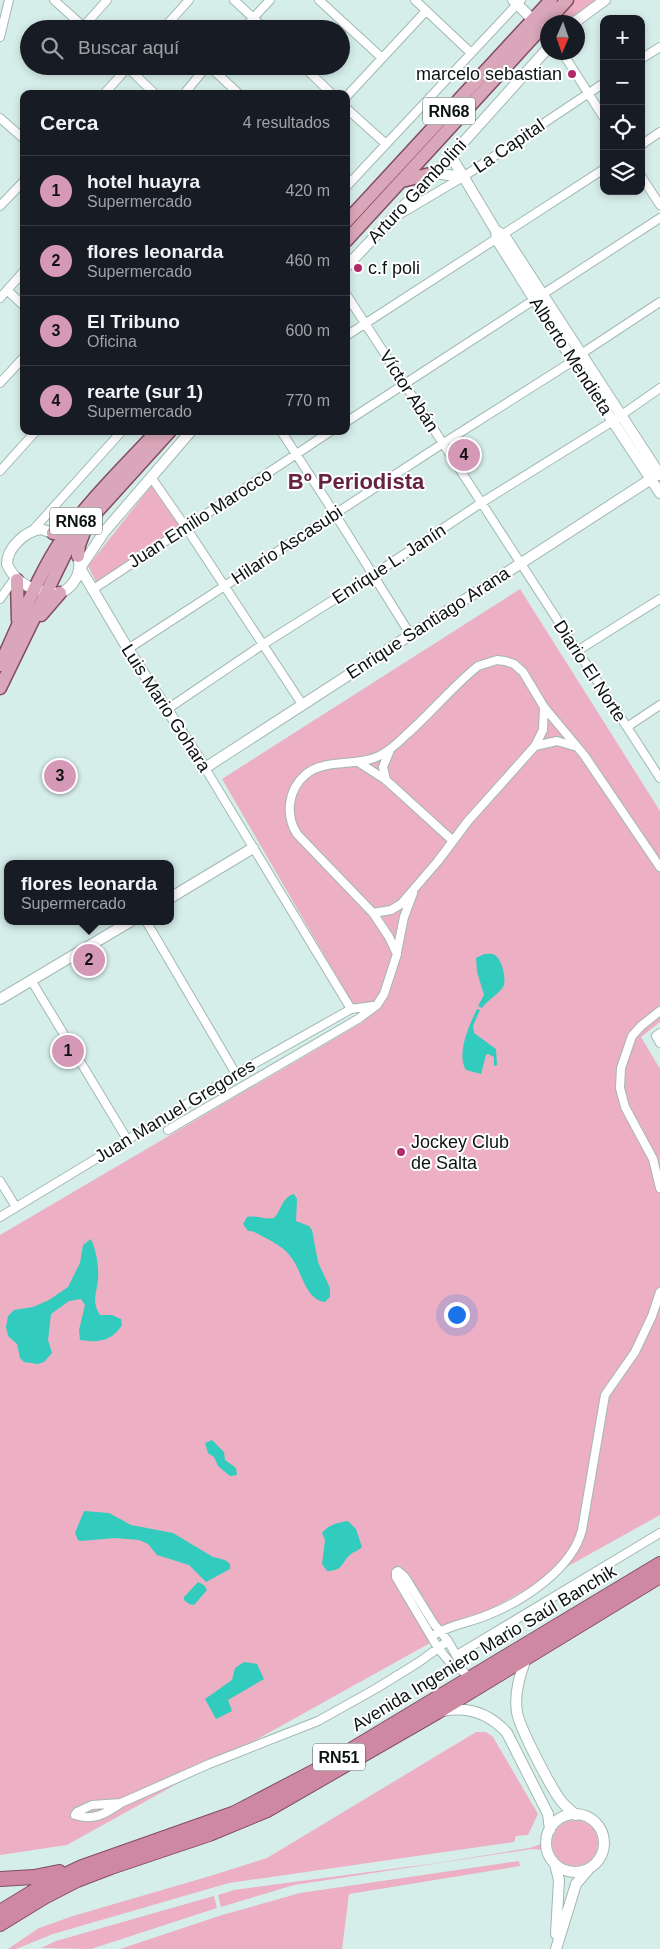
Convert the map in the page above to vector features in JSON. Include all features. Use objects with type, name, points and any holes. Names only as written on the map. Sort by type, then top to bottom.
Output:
[{"type":"highway","name":"Avenida Ingeniero Mario Saúl Banchik","points":[[0,1912],[46,1884],[82,1866],[242,1809],[321,1768],[466,1674],[660,1564]]},
{"type":"highway","name":"Avenida Ingeniero Mario Saúl Banchik","points":[[0,1924],[77,1880],[209,1834],[267,1810],[436,1712],[660,1576]]},
{"type":"highway","points":[[0,1879],[48,1875],[82,1866]]},
{"type":"main road","name":"RN68","points":[[546,15],[551,0]]},
{"type":"main road","name":"RN68","points":[[553,15],[567,0]]},
{"type":"main road","name":"RN68","points":[[350,237],[540,29]]},
{"type":"main road","name":"RN68","points":[[350,218],[540,29]]},
{"type":"main road","points":[[402,181],[434,172]]},
{"type":"main road","name":"RN68","points":[[87,515],[153,435]]},
{"type":"main road","name":"RN68","points":[[0,688],[21,644],[62,538],[166,435]]},
{"type":"main road","points":[[79,562],[87,515]]},
{"type":"main road","points":[[15,578],[18,627]]},
{"type":"main road","name":"RN68","points":[[0,665],[18,627],[41,591]]},
{"type":"main road","points":[[21,644],[43,612],[62,592]]},
{"type":"street","points":[[0,37],[10,0]]},
{"type":"street","points":[[54,0],[76,20]]},
{"type":"street","points":[[91,20],[107,0]]},
{"type":"street","points":[[171,20],[189,0]]},
{"type":"street","points":[[234,0],[254,18],[270,0]]},
{"type":"street","points":[[319,0],[341,20]]},
{"type":"street","points":[[415,0],[471,53]]},
{"type":"street","points":[[583,15],[605,0]]},
{"type":"street","points":[[350,183],[517,1],[540,27]]},
{"type":"street","points":[[350,93],[426,11]]},
{"type":"street","points":[[350,29],[382,58]]},
{"type":"street","points":[[645,56],[660,47]]},
{"type":"street","name":"Arturo Gambolini","points":[[350,263],[451,156],[540,57]]},
{"type":"street","points":[[567,60],[600,112]]},
{"type":"street","points":[[107,90],[120,75]]},
{"type":"street","points":[[135,75],[151,90]]},
{"type":"street","points":[[187,90],[200,75]]},
{"type":"street","points":[[218,75],[235,90]]},
{"type":"street","points":[[312,75],[328,90]]},
{"type":"street","name":"La Capital","points":[[387,222],[463,176],[600,86]]},
{"type":"street","points":[[350,112],[386,144]]},
{"type":"street","points":[[0,118],[20,136]]},
{"type":"street","points":[[645,142],[660,132]]},
{"type":"street","name":"Alberto Mendieta","points":[[451,156],[539,297],[581,354],[616,417]]},
{"type":"street","points":[[434,172],[463,176]]},
{"type":"street","points":[[350,334],[499,235],[600,172]]},
{"type":"street","points":[[645,182],[660,205]]},
{"type":"street","points":[[0,206],[20,185]]},
{"type":"street","points":[[350,419],[660,218]]},
{"type":"street","points":[[0,298],[20,275]]},
{"type":"street","points":[[7,290],[20,302]]},
{"type":"street","name":"Alberto Mendieta","points":[[539,297],[573,361],[657,474],[660,493]]},
{"type":"street","name":"Víctor Abán","points":[[350,300],[521,564]]},
{"type":"street","name":"Hilario Ascasubi","points":[[128,649],[224,585],[573,361],[660,302]]},
{"type":"street","points":[[0,383],[20,361]]},
{"type":"street","name":"Enrique L. Janín","points":[[166,710],[262,645],[660,388]]},
{"type":"street","points":[[0,471],[32,435]]},
{"type":"street","points":[[15,578],[4,555],[33,530],[118,435]]},
{"type":"street","points":[[62,592],[74,582],[79,562],[188,435]]},
{"type":"street","points":[[284,435],[410,634]]},
{"type":"street","name":"Juan Emilio Marocco","points":[[92,590],[185,526],[326,435]]},
{"type":"street","name":"Enrique Santiago Arana","points":[[205,768],[657,474]]},
{"type":"street","points":[[151,477],[302,704]]},
{"type":"street","points":[[33,530],[41,530],[62,538]]},
{"type":"street","name":"Luis Mario Gohara","points":[[62,538],[79,562],[92,590],[166,710],[205,768],[351,1009]]},
{"type":"street","points":[[0,562],[15,578],[41,591],[92,590]]},
{"type":"street","name":"Diario El Norte","points":[[521,564],[660,778]]},
{"type":"street","points":[[0,599],[15,578]]},
{"type":"street","points":[[577,651],[660,599]]},
{"type":"street","points":[[397,954],[394,944],[373,913],[302,840],[292,826],[289,812],[290,802],[296,787],[305,775],[323,767],[358,762],[379,756],[390,750],[471,671],[486,662],[497,660],[514,664],[523,672],[544,707],[584,756],[660,867]]},
{"type":"street","points":[[627,727],[660,706]]},
{"type":"street","points":[[373,913],[396,908],[438,861],[452,840],[535,746],[543,730],[544,707]]},
{"type":"street","points":[[535,746],[557,741],[575,746]]},
{"type":"street","points":[[386,780],[383,767],[390,750]]},
{"type":"street","points":[[358,762],[386,780],[452,840]]},
{"type":"street","points":[[174,896],[253,848]]},
{"type":"street","points":[[168,1130],[358,1019],[377,1005],[388,986],[397,954],[404,917],[416,887]]},
{"type":"street","points":[[0,998],[124,925]]},
{"type":"street","points":[[148,925],[236,1074]]},
{"type":"street","points":[[30,980],[127,1139]]},
{"type":"street","points":[[351,1009],[377,1005]]},
{"type":"street","name":"Juan Manuel Gregores","points":[[0,1216],[236,1074],[351,1009]]},
{"type":"street","points":[[660,1011],[632,1036],[621,1068],[620,1088],[625,1107],[653,1159],[660,1188]]},
{"type":"street","points":[[0,1181],[16,1207]]},
{"type":"street","points":[[432,1636],[452,1625],[489,1615],[536,1590],[550,1578],[577,1544],[582,1530],[605,1395],[639,1344],[660,1292]]},
{"type":"street","points":[[457,1655],[660,1533]]},
{"type":"street","points":[[396,1572],[402,1573],[434,1624],[457,1655],[466,1674],[454,1666],[438,1648],[396,1577],[396,1572]]},
{"type":"street","points":[[121,1803],[92,1806],[75,1814],[92,1818],[101,1816],[121,1803],[209,1764],[318,1721],[377,1688],[448,1641]]},
{"type":"street","points":[[527,1656],[518,1684],[517,1714],[525,1735],[560,1800],[576,1815]]},
{"type":"street","points":[[436,1712],[458,1709],[473,1711],[498,1723],[507,1733],[548,1814],[550,1830],[547,1846],[549,1856],[562,1869],[571,1872],[580,1872],[588,1869]]},
{"type":"street","points":[[550,1830],[561,1818],[576,1815],[586,1816],[594,1821],[604,1837],[604,1847],[601,1856],[576,1884],[556,1949]]},
{"type":"street","points":[[555,1864],[559,1880],[556,1949]]},
{"type":"shaded area","points":[[573,0],[599,0],[581,15],[560,15]]},
{"type":"shaded area","points":[[152,485],[185,526],[96,582],[88,566]]},
{"type":"shaded area","name":"Jockey Club de Salta","points":[[520,589],[660,811],[660,1022],[641,1037],[660,1069],[660,1515],[67,1845],[0,1855],[0,1235],[363,1022],[222,779]]},
{"type":"shaded area","points":[[476,1732],[486,1732],[493,1737],[538,1814],[528,1835],[516,1836],[514,1842],[229,1883],[53,1934],[16,1949],[8,1949],[39,1928],[73,1916],[267,1858]]},
{"type":"shaded area","points":[[575,1820],[588,1824],[594,1830],[598,1843],[594,1856],[588,1862],[575,1866],[562,1862],[556,1856],[552,1843],[556,1830],[562,1824]]},
{"type":"shaded area","points":[[543,1843],[543,1850],[532,1849],[294,1885],[221,1907],[218,1895],[234,1890],[437,1863],[530,1848]]},
{"type":"shaded area","points":[[519,1861],[520,1866],[349,1894],[342,1949],[120,1949],[222,1915],[300,1893]]},
{"type":"shaded area","points":[[214,1896],[217,1908],[91,1949],[41,1948],[56,1941]]},
{"type":"water","points":[[484,954],[493,954],[500,961],[503,969],[504,985],[482,1008],[478,1006],[484,995],[477,972],[476,958]]},
{"type":"water","points":[[477,1009],[480,1010],[473,1026],[474,1033],[496,1049],[497,1065],[494,1066],[494,1057],[486,1055],[481,1074],[466,1070],[462,1056],[467,1031]]},
{"type":"water","points":[[294,1194],[297,1199],[296,1221],[309,1226],[312,1230],[318,1262],[330,1288],[330,1297],[325,1302],[313,1296],[309,1291],[293,1260],[284,1250],[257,1233],[248,1231],[243,1224],[247,1217],[274,1218],[284,1201]]},
{"type":"water","points":[[91,1239],[96,1253],[98,1268],[95,1297],[97,1310],[100,1315],[112,1315],[121,1319],[122,1325],[114,1335],[104,1340],[80,1340],[79,1330],[85,1305],[81,1299],[69,1301],[51,1314],[48,1340],[52,1353],[44,1362],[38,1364],[24,1362],[20,1358],[17,1344],[8,1336],[6,1327],[8,1316],[14,1310],[33,1307],[49,1300],[68,1287],[80,1263],[83,1245]]},
{"type":"water","points":[[212,1440],[224,1452],[225,1460],[236,1468],[237,1475],[230,1476],[218,1466],[214,1457],[208,1453],[205,1443]]},
{"type":"water","points":[[84,1511],[109,1513],[131,1525],[173,1533],[213,1557],[225,1560],[230,1564],[230,1569],[206,1582],[189,1565],[157,1555],[148,1544],[139,1540],[115,1538],[78,1540],[75,1533]]},
{"type":"water","points":[[348,1521],[356,1529],[362,1547],[351,1554],[339,1568],[327,1571],[322,1564],[325,1540],[322,1533],[334,1524]]},
{"type":"water","points":[[198,1582],[204,1585],[207,1590],[194,1605],[189,1604],[184,1600],[184,1597]]},
{"type":"water","points":[[244,1662],[257,1664],[264,1679],[228,1700],[232,1711],[216,1719],[205,1699],[232,1680],[235,1668]]},
{"type":"place","name":"marcelo sebastian","points":[[572,74]]},
{"type":"place","name":"c.f poli","points":[[358,268]]},
{"type":"place","name":"rearte (sur 1)","points":[[464,455]]},
{"type":"place","name":"El Tribuno","points":[[60,776]]},
{"type":"place","name":"flores leonarda","points":[[89,960]]},
{"type":"place","name":"hotel huayra","points":[[68,1051]]},
{"type":"place","name":"Jockey Club de Salta","points":[[401,1152]]},
{"type":"district","name":"Bº Periodista","points":[[356,481]]}]
